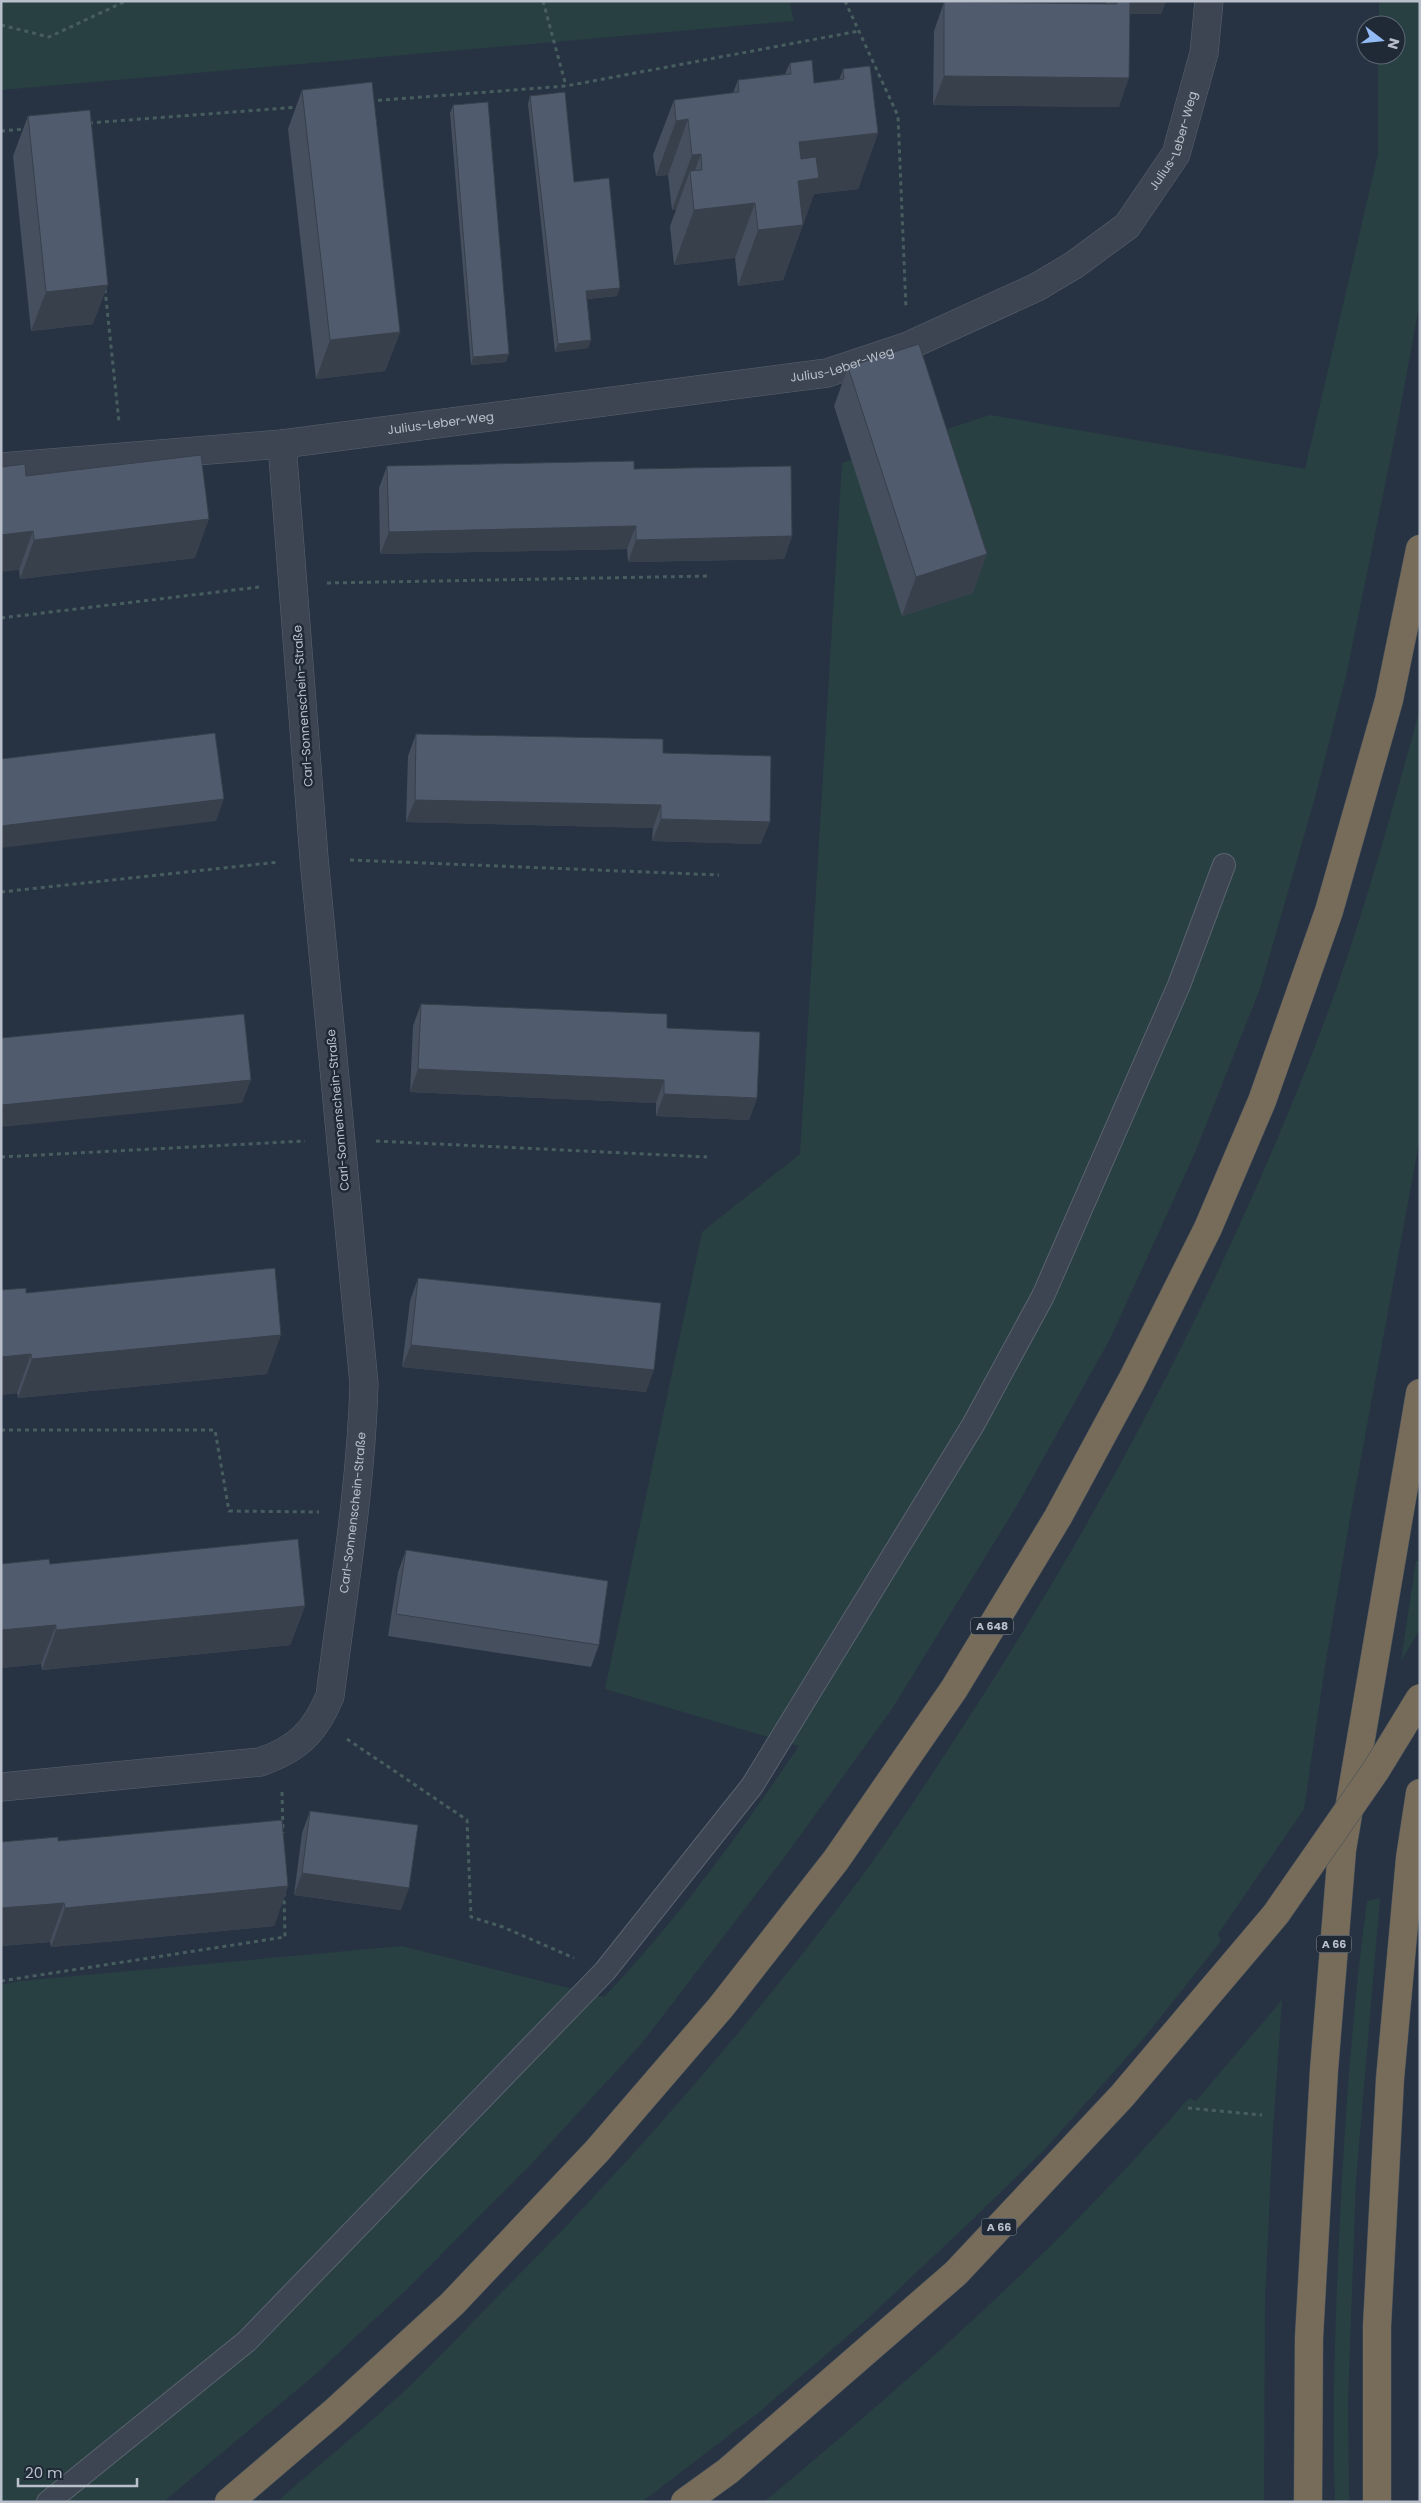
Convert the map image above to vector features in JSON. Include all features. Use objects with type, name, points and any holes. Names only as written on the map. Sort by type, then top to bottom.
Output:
[{"type":"highway","name":"A 648","points":[[229,2502],[334,2413],[452,2304],[597,2151],[721,2007],[836,1860],[954,1690],[1058,1517],[1132,1380],[1208,1228],[1262,1101],[1329,911],[1389,700],[1420,549]]},
{"type":"highway","name":"A 66","points":[[1308,2502],[1310,2328],[1324,2070],[1342,1850],[1420,1393]]},
{"type":"highway","name":"A 66","points":[[686,2502],[728,2471],[956,2273],[1122,2096],[1276,1914],[1376,1770],[1420,1698]]},
{"type":"highway","points":[[1377,2502],[1377,2326],[1390,2079],[1410,1858],[1420,1793]]},
{"type":"street","name":"Julius-Leber-Weg","points":[[282,444],[828,373],[908,346],[1037,287],[1074,265],[1127,226],[1176,154],[1204,53],[1209,1]]},
{"type":"street","points":[[1,467],[282,444]]},
{"type":"street","name":"Carl-Sonnenschein-Straße","points":[[1,1787],[260,1762],[282,1755],[302,1740],[320,1720],[330,1696],[363,1431],[364,1384],[314,858],[282,444]]},
{"type":"lane","points":[[48,2502],[247,2341],[605,1971],[752,1786],[972,1425],[1043,1296],[1179,985],[1224,865]]},
{"type":"path","points":[[1,25],[49,36],[126,1]]},
{"type":"path","points":[[543,1],[566,86]]},
{"type":"path","points":[[846,1],[898,116],[908,346]]},
{"type":"path","points":[[360,102],[566,86],[859,31]]},
{"type":"path","points":[[87,124],[302,107]]},
{"type":"path","points":[[1,130],[30,128]]},
{"type":"path","points":[[104,280],[123,457]]},
{"type":"path","points":[[1,618],[294,583],[710,576]]},
{"type":"path","points":[[1,892],[314,858],[719,875]]},
{"type":"path","points":[[1,1157],[341,1139],[707,1157]]},
{"type":"path","points":[[1,1430],[215,1430],[230,1511],[354,1513]]},
{"type":"path","points":[[320,1720],[467,1820],[471,1918],[503,1927],[605,1971]]},
{"type":"path","points":[[282,1755],[283,1841]]},
{"type":"path","points":[[1,1982],[285,1937],[284,1889]]},
{"type":"path","points":[[1188,2108],[1262,2114]]},
{"type":"green space","points":[[1,1],[796,1],[790,4],[794,21],[1,90]]},
{"type":"green space","points":[[1379,1],[1420,1],[1420,301],[1397,426],[1346,676],[1314,801],[1260,989],[1194,1155],[1110,1339],[1019,1502],[892,1709],[786,1855],[642,2043],[535,2160],[406,2290],[316,2374],[163,2502],[1,2502],[1,1985],[20,1981],[402,1946],[604,1997],[657,1938],[707,1876],[799,1746],[605,1689],[702,1232],[800,1154],[842,463],[990,415],[1305,469],[1378,154],[1378,65],[1406,65],[1406,15],[1379,15]]},
{"type":"green space","points":[[1420,709],[1420,1137],[1350,1518],[1325,1666],[1304,1809],[1218,1934],[1221,1941],[1144,2038],[1043,2151],[974,2218],[864,2322],[758,2413],[642,2502],[277,2502],[385,2409],[427,2369],[552,2241],[684,2097],[768,1997],[866,1871],[982,1697],[1031,1619],[1123,1459],[1207,1295],[1246,1211],[1283,1126],[1332,1000],[1373,876]]},
{"type":"green space","points":[[1416,1561],[1420,1561],[1419,1631],[1401,1661]]},
{"type":"green space","points":[[1380,1898],[1356,2180],[1348,2402],[1349,2502],[1335,2502],[1335,2339],[1349,2071],[1367,1901]]},
{"type":"green space","points":[[1282,2000],[1273,2129],[1265,2298],[1264,2502],[764,2502],[876,2407],[985,2309],[1038,2258],[1090,2206],[1189,2098],[1196,2101]]},
{"type":"building","points":[[1117,1],[1130,1],[1129,78],[944,76],[944,2],[1117,4]]},
{"type":"building","points":[[812,60],[814,83],[844,79],[843,69],[870,66],[878,133],[799,142],[801,159],[816,157],[819,178],[798,181],[803,225],[758,230],[755,203],[694,210],[690,171],[702,170],[701,154],[692,155],[688,119],[676,121],[674,100],[739,92],[738,80],[791,74],[790,63]]},
{"type":"building","points":[[372,82],[400,332],[330,340],[302,90]]},
{"type":"building","points":[[565,92],[574,182],[609,178],[620,288],[586,291],[591,340],[558,344],[530,96]]},
{"type":"building","points":[[488,102],[509,354],[473,357],[453,105]]},
{"type":"building","points":[[90,110],[108,285],[46,292],[28,116]]},
{"type":"building","points":[[919,344],[987,554],[916,577],[848,367]]},
{"type":"building","points":[[201,455],[209,519],[34,540],[33,531],[1,535],[1,467],[25,464],[26,476]]},
{"type":"building","points":[[634,461],[634,469],[791,466],[792,536],[636,540],[636,526],[389,532],[387,466]]},
{"type":"building","points":[[215,733],[224,799],[1,826],[1,759]]},
{"type":"building","points":[[416,734],[663,739],[663,753],[771,756],[770,822],[661,819],[661,805],[415,800]]},
{"type":"building","points":[[421,1004],[667,1014],[667,1028],[760,1032],[757,1098],[664,1094],[664,1080],[418,1069]]},
{"type":"building","points":[[244,1014],[251,1080],[2,1105],[1,1038]]},
{"type":"building","points":[[275,1268],[281,1335],[32,1359],[31,1354],[1,1357],[1,1290],[26,1288],[26,1293]]},
{"type":"building","points":[[418,1278],[661,1303],[654,1370],[411,1345]]},
{"type":"building","points":[[298,1539],[305,1606],[56,1630],[56,1625],[1,1630],[1,1564],[49,1559],[50,1564]]},
{"type":"building","points":[[406,1550],[608,1581],[599,1645],[396,1614]]},
{"type":"building","points":[[310,1811],[418,1825],[409,1888],[302,1873]]},
{"type":"building","points":[[282,1820],[288,1886],[65,1908],[64,1903],[1,1908],[1,1842],[58,1837],[58,1841]]}]
